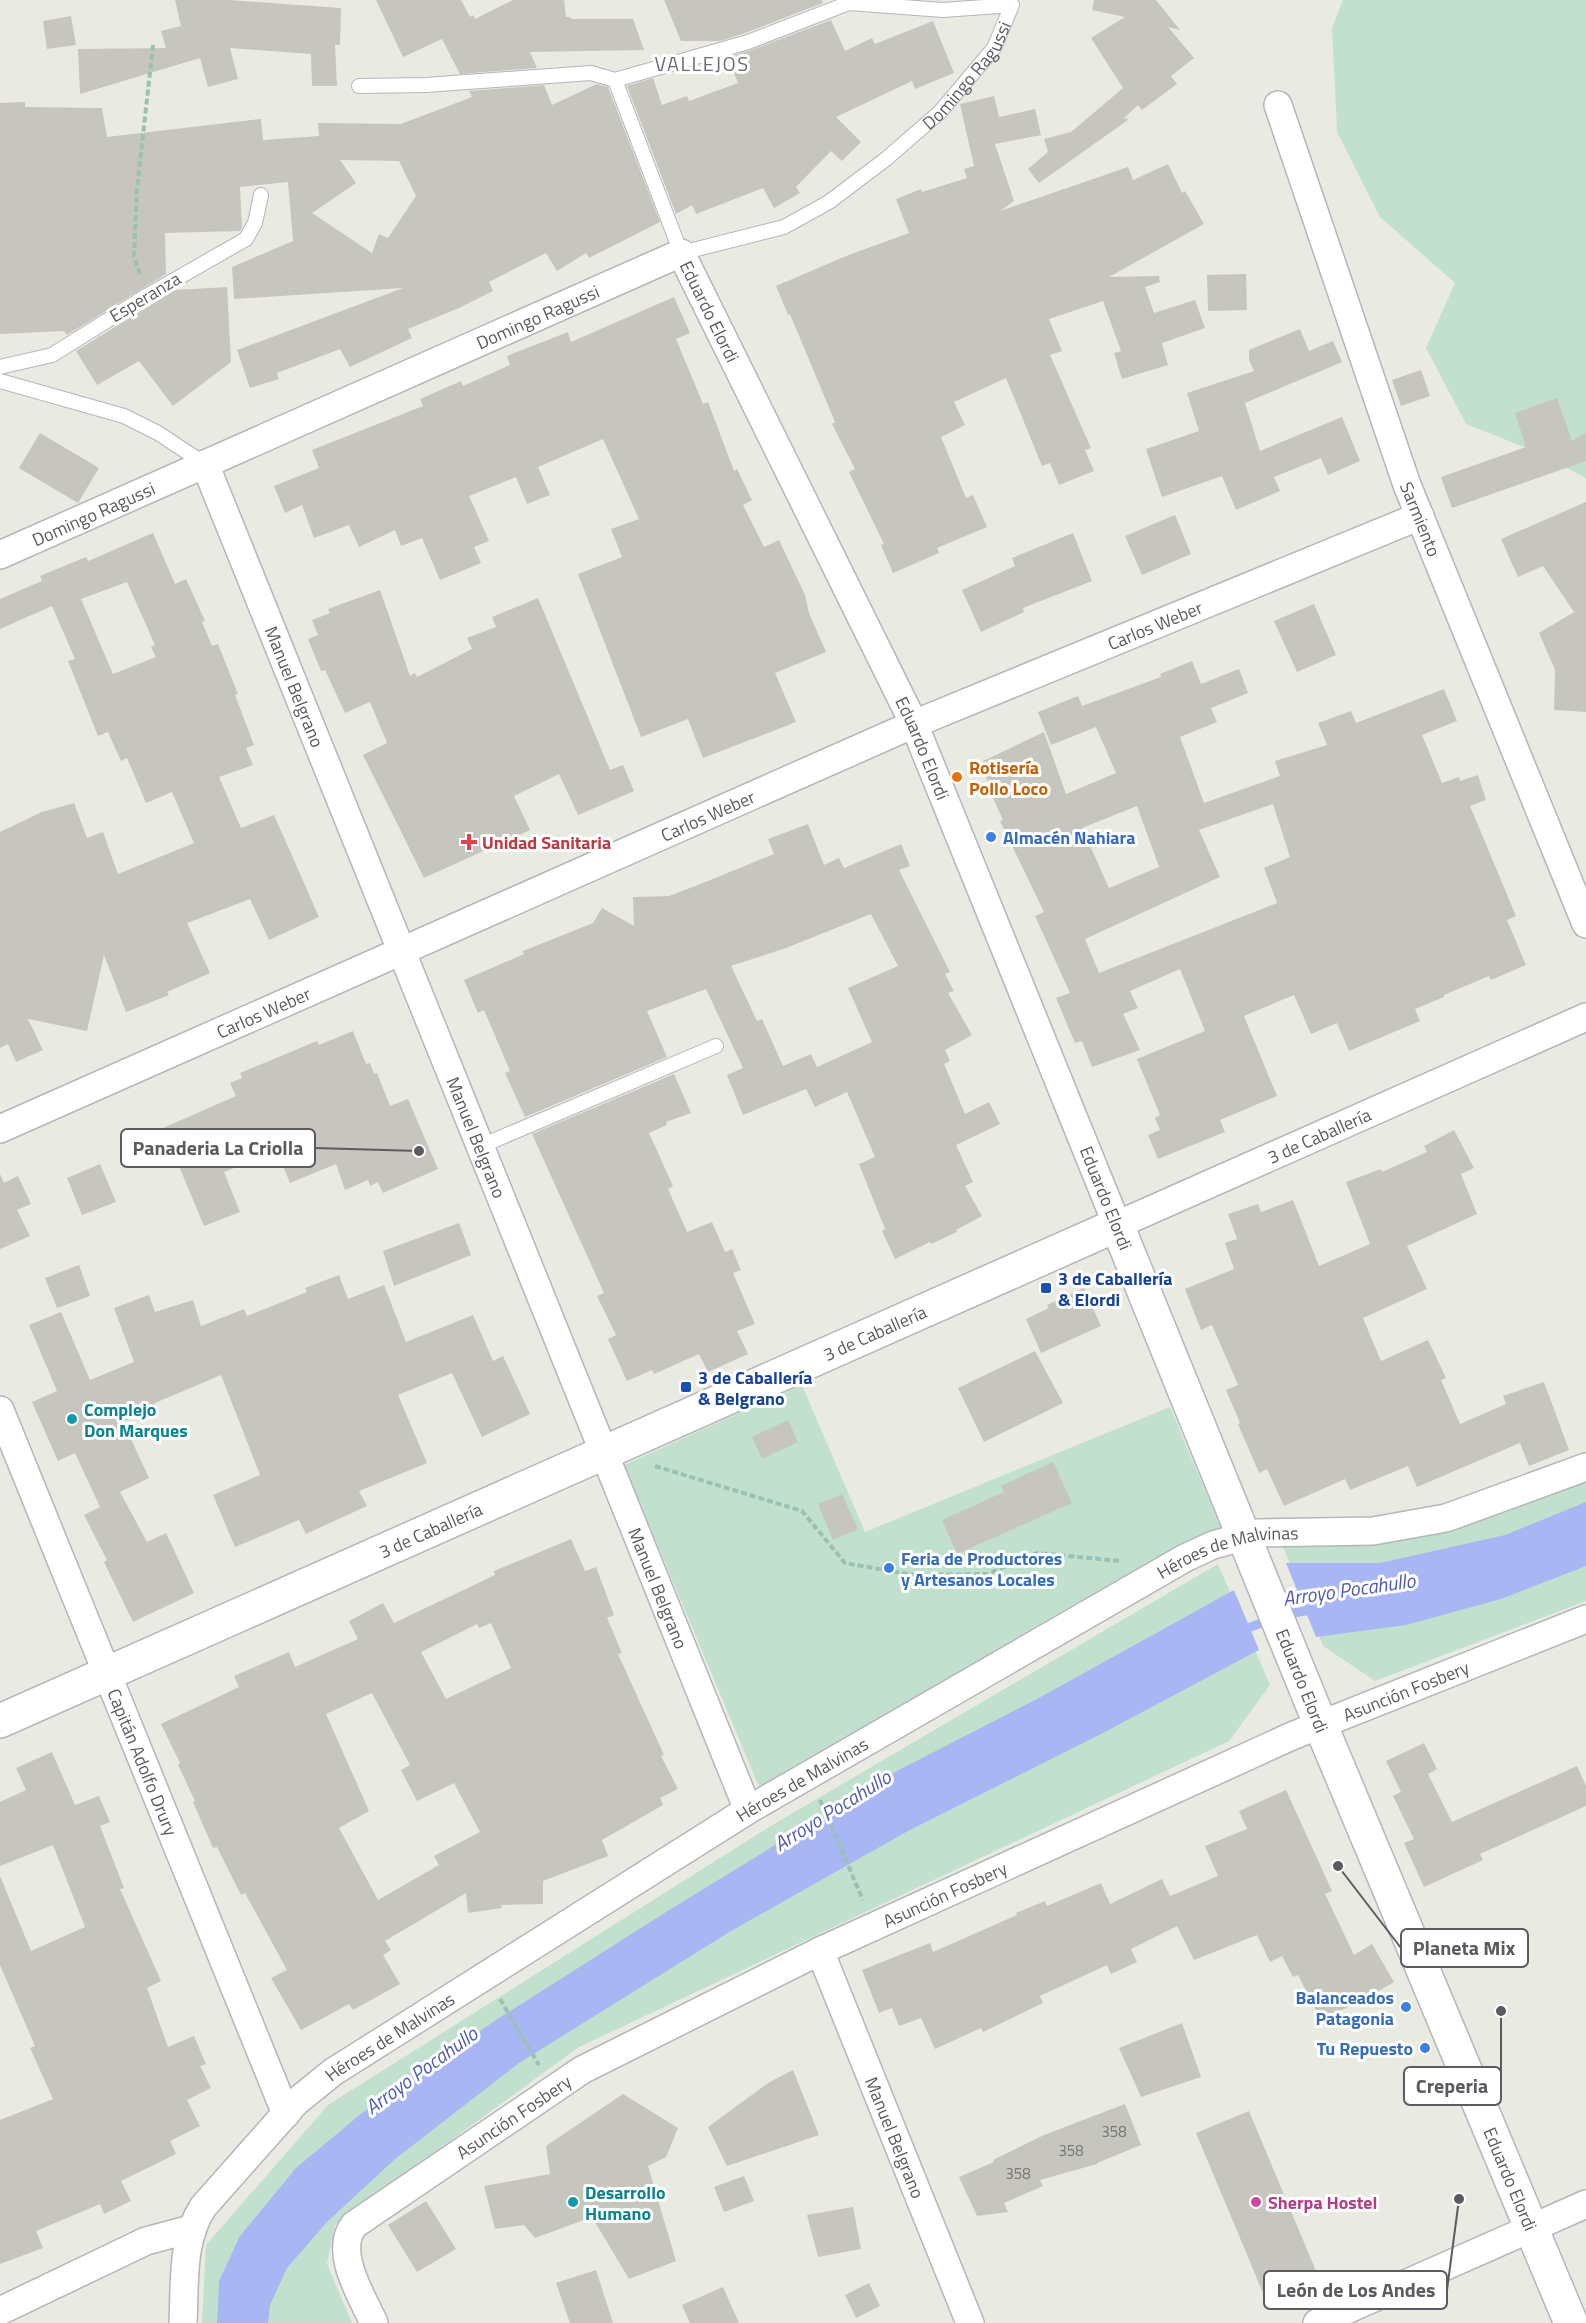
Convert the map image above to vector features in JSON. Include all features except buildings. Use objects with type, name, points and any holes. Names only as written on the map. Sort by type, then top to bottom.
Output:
[{"type":"main road","name":"3 de Caballería","points":[[0,1721],[1117,1225]]},
{"type":"main road","name":"Eduardo Elordi","points":[[1117,1225],[1249,1550],[1571,2323]]},
{"type":"street","name":"Sarmiento","points":[[1278,105],[1402,470],[1586,924]]},
{"type":"street","name":"Domingo Ragussi","points":[[0,555],[681,253]]},
{"type":"street","name":"Eduardo Elordi","points":[[681,253],[914,724],[1117,1225]]},
{"type":"street","name":"Manuel Belgrano","points":[[205,464],[748,1810]]},
{"type":"street","name":"Carlos Weber","points":[[0,1129],[914,724],[1420,516]]},
{"type":"street","name":"3 de Caballería","points":[[1117,1225],[1586,1017]]},
{"type":"street","name":"Capitán Adolfo Drury","points":[[0,1410],[286,2114]]},
{"type":"street","name":"Héroes de Malvinas","points":[[183,2323],[187,2254],[191,2229],[203,2207],[307,2091],[333,2072],[748,1810],[1185,1558],[1213,1545],[1249,1550],[1272,1532],[1373,1532],[1408,1527],[1446,1518],[1586,1467]]},
{"type":"street","name":"Asunción Fosbery","points":[[374,2323],[346,2257],[346,2239],[349,2231],[360,2220],[597,2062],[820,1951],[1280,1741],[1586,1619]]},
{"type":"street","name":"Manuel Belgrano","points":[[820,1951],[970,2323]]},
{"type":"street","points":[[1317,2323],[1586,2204]]},
{"type":"street","points":[[0,2311],[146,2241],[191,2229]]},
{"type":"lane","name":"Domingo Ragussi","points":[[615,80],[748,42],[849,3],[943,10],[1012,5],[994,48],[940,112],[886,159],[829,202],[784,227],[681,253]]},
{"type":"lane","points":[[359,86],[467,82],[591,73],[615,80],[681,253]]},
{"type":"lane","name":"Esperanza","points":[[0,367],[52,355],[148,295],[246,239],[255,223],[261,195]]},
{"type":"lane","points":[[0,381],[124,416],[158,433],[205,464]]},
{"type":"lane","points":[[481,1146],[716,1046]]},
{"type":"path","points":[[148,295],[134,256],[137,189],[153,45]]},
{"type":"path","points":[[650,1464],[802,1511],[845,1563],[914,1575],[988,1574],[1037,1553],[1125,1562]]},
{"type":"path","points":[[808,1774],[874,1926]]},
{"type":"path","points":[[486,1976],[553,2090]]},
{"type":"green space","points":[[1343,0],[1586,0],[1586,478],[1532,450],[1466,424],[1426,348],[1455,283],[1380,217],[1337,132],[1332,28]]},
{"type":"green space","points":[[802,1385],[865,1532],[1170,1407],[1221,1528],[760,1789],[624,1465]]},
{"type":"green space","points":[[1586,1477],[1586,1601],[1375,1681],[1323,1646],[1282,1544]]},
{"type":"green space","points":[[1218,1564],[1270,1685],[1229,1741],[579,2047],[335,2225],[327,2264],[352,2323],[202,2323],[206,2245],[328,2105],[774,1824]]},
{"type":"water","points":[[1586,1502],[1586,1566],[1501,1599],[1406,1625],[1316,1637],[1286,1563],[1380,1563],[1505,1535]]},
{"type":"water","points":[[1234,1590],[1259,1650],[1099,1735],[908,1831],[731,1931],[519,2063],[395,2159],[327,2222],[287,2268],[270,2305],[268,2323],[217,2323],[219,2281],[240,2236],[296,2168],[362,2113],[496,2020],[666,1912],[891,1774],[1037,1699]]},
{"type":"waterway","name":"Arroyo Pocahullo","points":[[1239,1631],[1287,1614],[1318,1609]]},
{"type":"place","name":"Rotisería Pollo Loco","points":[[957,777]]},
{"type":"place","name":"Almacén Nahiara","points":[[991,837]]},
{"type":"place","name":"Unidad Sanitaria","points":[[469,842]]},
{"type":"place","name":"Panaderia La Criolla","points":[[419,1151]]},
{"type":"place","name":"3 de Caballería & Elordi","points":[[1046,1288]]},
{"type":"place","name":"3 de Caballería & Belgrano","points":[[686,1387]]},
{"type":"place","name":"Complejo Don Marques","points":[[72,1419]]},
{"type":"place","name":"Feria de Productores y Artesanos Locales","points":[[889,1568]]},
{"type":"place","name":"Planeta Mix","points":[[1338,1866]]},
{"type":"place","name":"Balanceados Patagonia","points":[[1406,2007]]},
{"type":"place","name":"Creperia","points":[[1501,2011]]},
{"type":"place","name":"Tu Repuesto","points":[[1425,2048]]},
{"type":"place","name":"León de Los Andes","points":[[1459,2199]]},
{"type":"place","name":"Desarrollo Humano","points":[[573,2202]]},
{"type":"place","name":"Sherpa Hostel","points":[[1256,2202]]},
{"type":"district","name":"VALLEJOS","points":[[702,63]]}]
